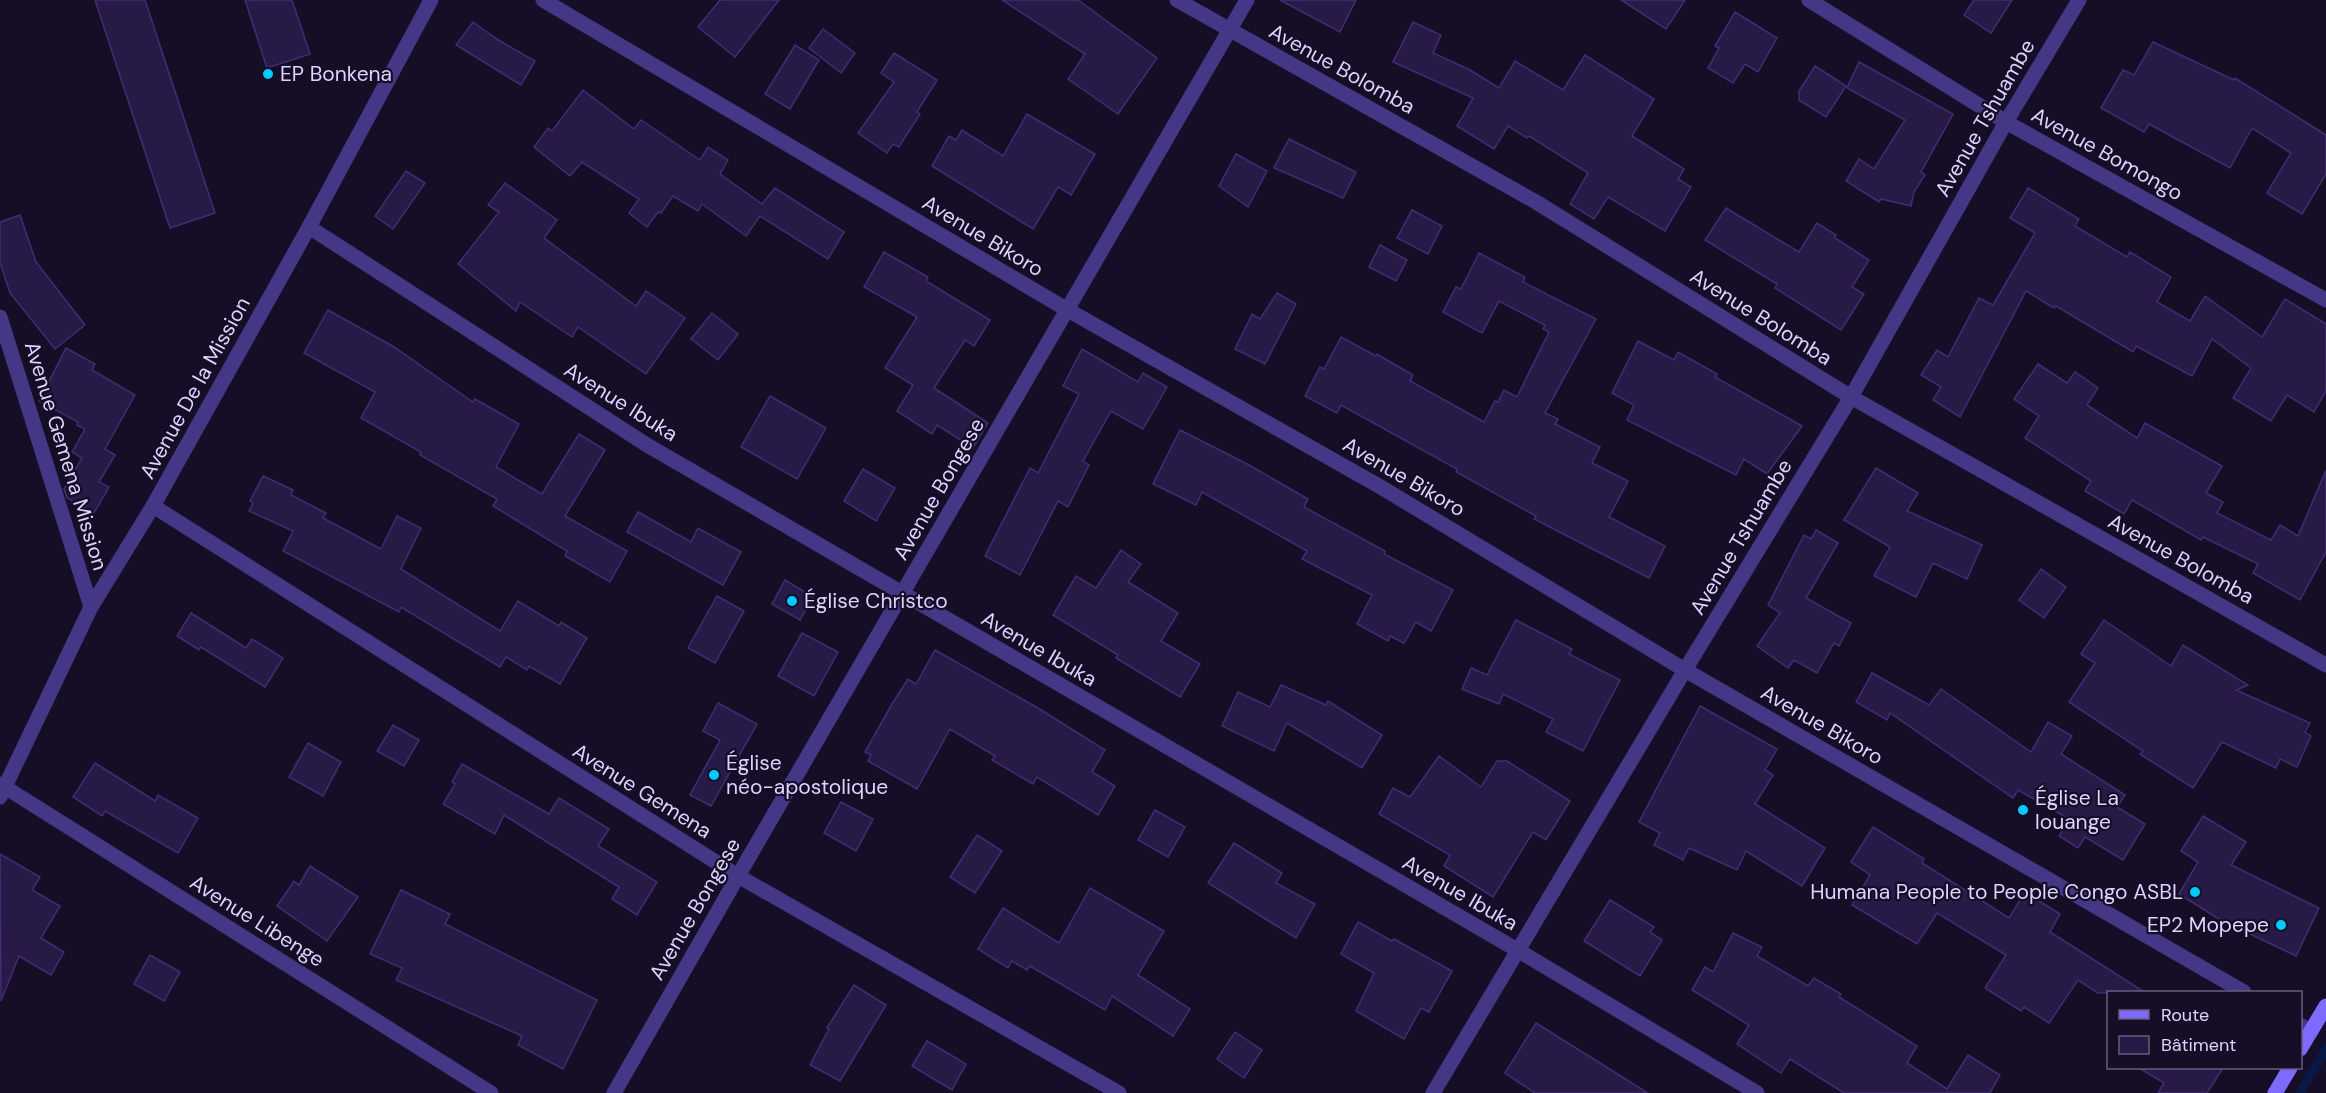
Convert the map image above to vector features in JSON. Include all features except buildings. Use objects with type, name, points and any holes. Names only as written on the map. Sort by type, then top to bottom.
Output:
[{"type":"street","name":"Avenue De la Mission","points":[[1,790],[91,608],[153,506],[309,227],[431,0]]},
{"type":"street","name":"Avenue Bikoro","points":[[543,0],[1066,309],[1379,486],[1685,670],[2241,991]]},
{"type":"street","name":"Avenue Bolomba","points":[[1177,0],[1536,202],[1851,397],[2326,665]]},
{"type":"street","name":"Avenue Bongese","points":[[614,1093],[1247,0]]},
{"type":"street","name":"Avenue Bomongo","points":[[1809,0],[2006,122],[2326,300]]},
{"type":"street","name":"Avenue Tshuambe","points":[[1433,1093],[1851,397],[2006,122],[2079,0]]},
{"type":"street","name":"Avenue Ibuka","points":[[309,227],[647,445],[1519,951],[1757,1093]]},
{"type":"street","name":"Avenue Gemena Mission","points":[[0,317],[91,608]]},
{"type":"street","name":"Avenue Gemena","points":[[153,506],[738,876],[1119,1093]]},
{"type":"street","name":"Avenue Libenge","points":[[1,790],[491,1093]]},
{"type":"street","points":[[2302,1045],[2306,1028],[2326,1006]]},
{"type":"street","points":[[2275,1093],[2289,1069]]},
{"type":"waterway","points":[[2300,1093],[2326,1048]]},
{"type":"place","name":"EP Bonkena","points":[[268,74]]},
{"type":"place","name":"Église Christco","points":[[792,601]]},
{"type":"place","name":"Église néo-apostolique","points":[[714,775]]},
{"type":"place","name":"Église La louange","points":[[2023,810]]},
{"type":"place","name":"Humana People to People Congo ASBL","points":[[2195,892]]},
{"type":"place","name":"EP2 Mopepe","points":[[2281,925]]}]
